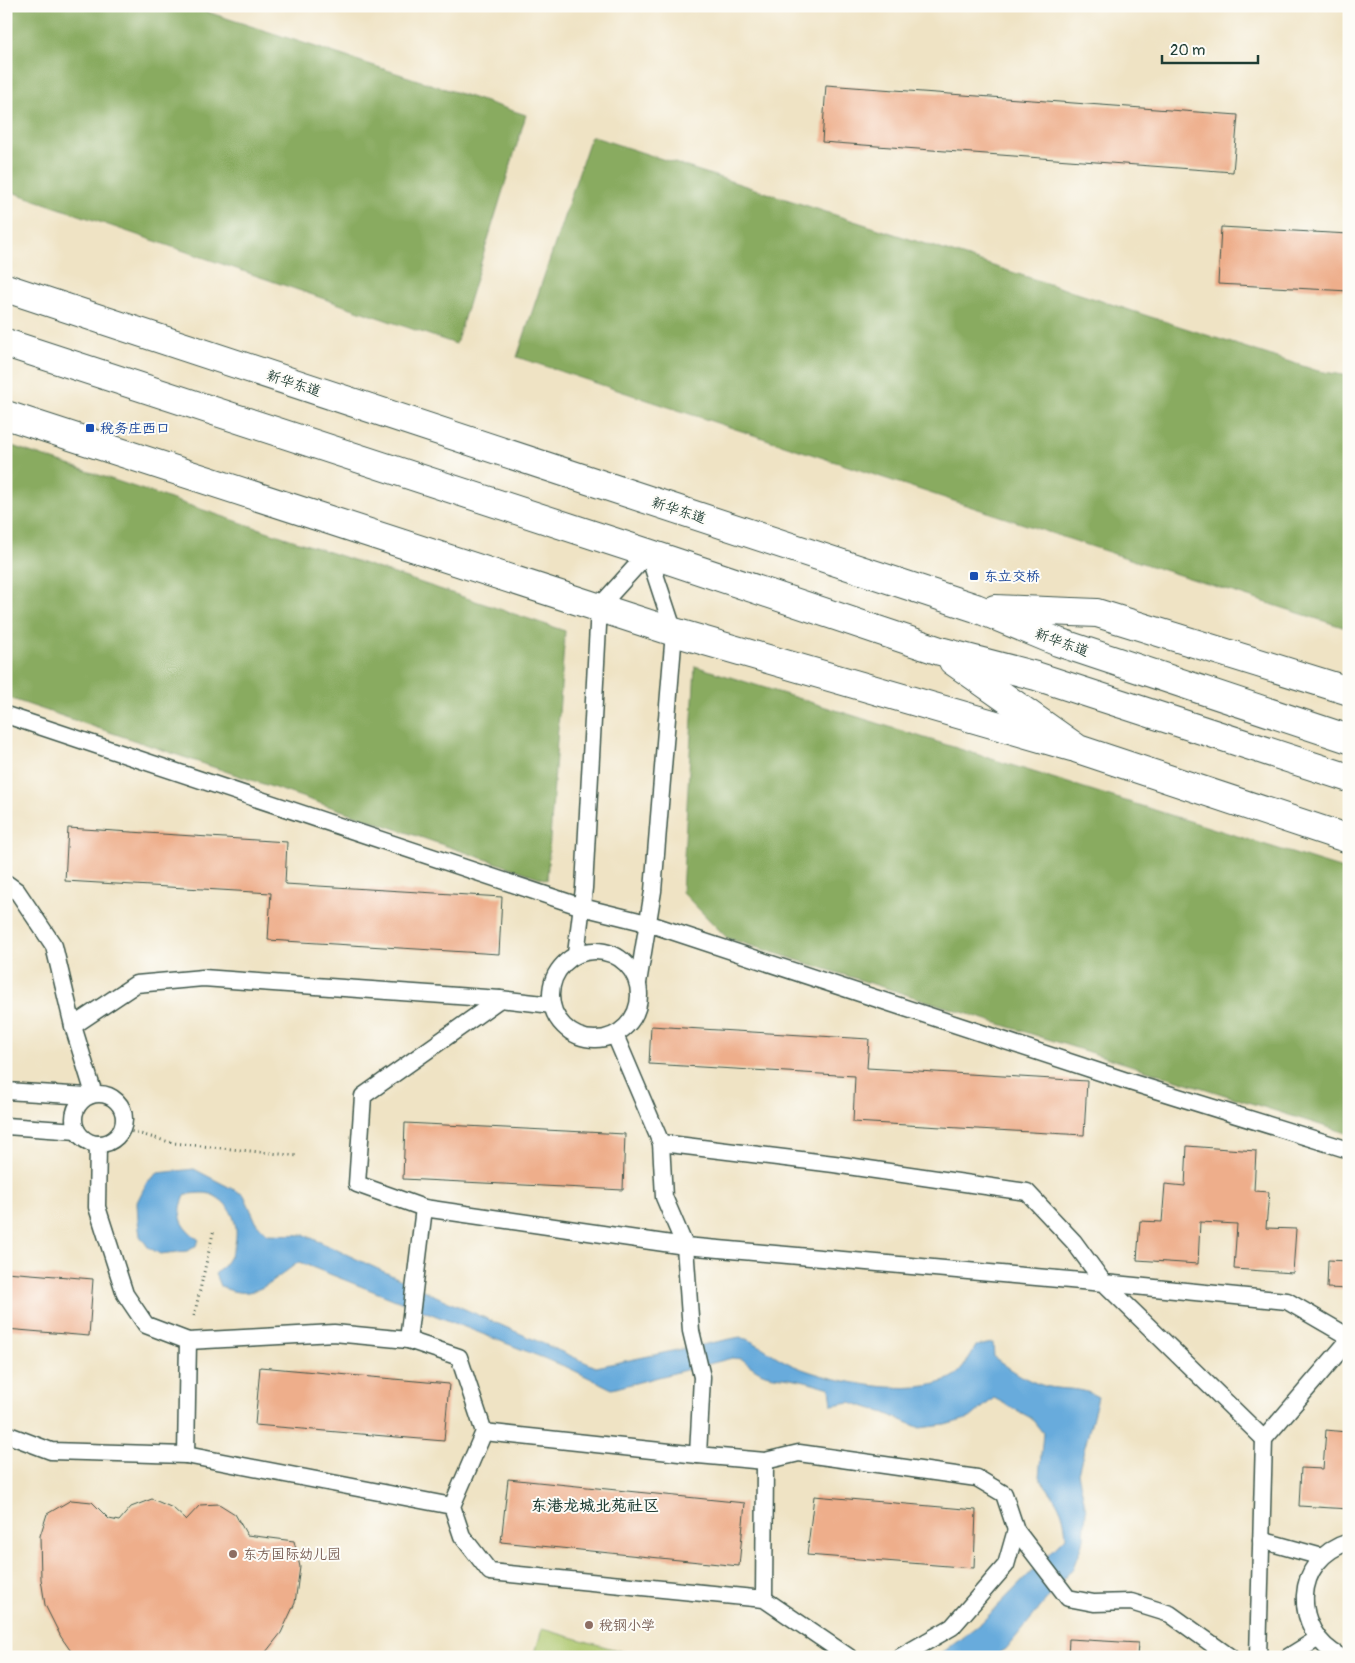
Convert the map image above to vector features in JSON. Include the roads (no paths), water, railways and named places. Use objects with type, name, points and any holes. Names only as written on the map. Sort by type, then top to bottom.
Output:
[{"type":"main road","name":"新华东道","points":[[6,288],[976,608],[1058,642],[1342,737]]},
{"type":"main road","points":[[6,343],[648,553],[940,652],[1036,676],[1337,774]]},
{"type":"main road","points":[[6,415],[674,632],[1078,749],[1349,839]]},
{"type":"main road","points":[[976,608],[1097,613],[1349,691]]},
{"type":"main road","points":[[940,652],[1078,749]]},
{"type":"lane","points":[[576,954],[582,907],[598,607],[648,553],[674,632],[653,891],[638,983]]},
{"type":"lane","points":[[6,715],[582,907],[647,923],[1133,1083],[1349,1150]]},
{"type":"lane","points":[[6,883],[17,891],[54,946],[72,1026],[91,1095]]},
{"type":"lane","points":[[592,950],[607,952],[621,958],[632,969],[638,983],[640,998],[636,1013],[627,1026],[615,1035],[602,1039],[589,1039],[576,1035],[565,1028],[557,1017],[552,1005],[550,990],[555,975],[564,962],[576,954],[592,950]]},
{"type":"lane","points":[[72,1026],[136,984],[202,978],[500,998],[552,1005]]},
{"type":"lane","points":[[500,998],[363,1096],[357,1184],[424,1208],[686,1246],[1287,1301],[1349,1339],[1264,1439],[1258,1657]]},
{"type":"lane","points":[[615,1035],[661,1143],[664,1197],[686,1246],[692,1331],[702,1377],[698,1455]]},
{"type":"lane","points":[[6,1091],[91,1095],[102,1093],[116,1100],[124,1114],[122,1130],[112,1140],[98,1144],[86,1140],[77,1131],[74,1114],[77,1106],[91,1095]]},
{"type":"lane","points":[[6,1126],[77,1131]]},
{"type":"lane","points":[[661,1143],[1027,1192],[1074,1242],[1104,1284],[1264,1439]]},
{"type":"lane","points":[[98,1144],[97,1207],[125,1294],[146,1325],[188,1341],[334,1333],[408,1340],[460,1357],[484,1432],[452,1506],[462,1536],[490,1572],[764,1599],[849,1657]]},
{"type":"lane","points":[[408,1340],[424,1208]]},
{"type":"lane","points":[[186,1455],[188,1341]]},
{"type":"lane","points":[[484,1432],[765,1461],[798,1453],[977,1478],[1004,1494],[1016,1530],[1068,1598],[1094,1604],[1131,1602],[1170,1614],[1230,1657]]},
{"type":"lane","points":[[6,1434],[51,1451],[186,1455],[452,1506]]},
{"type":"lane","points":[[764,1599],[765,1461]]},
{"type":"lane","points":[[900,1657],[952,1627],[1006,1565],[1016,1530]]},
{"type":"lane","points":[[1261,1540],[1322,1557]]},
{"type":"lane","points":[[1341,1657],[1331,1652],[1317,1639],[1308,1624],[1304,1608],[1305,1590],[1310,1574],[1322,1557],[1339,1545],[1349,1542]]},
{"type":"lane","points":[[1288,1657],[1317,1639]]},
{"type":"water","points":[[194,1169],[244,1195],[257,1224],[268,1234],[305,1235],[451,1303],[596,1367],[740,1337],[753,1342],[786,1362],[823,1376],[870,1385],[917,1387],[937,1384],[953,1377],[963,1367],[976,1346],[993,1343],[994,1357],[1025,1378],[1045,1386],[1085,1391],[1098,1397],[1078,1473],[1086,1510],[1084,1539],[1073,1568],[1006,1649],[993,1657],[937,1657],[981,1623],[1066,1537],[1061,1511],[1039,1477],[1043,1433],[1031,1418],[994,1398],[970,1418],[945,1425],[920,1428],[885,1413],[850,1402],[832,1405],[830,1388],[800,1380],[767,1375],[756,1370],[742,1359],[732,1358],[612,1389],[569,1368],[299,1262],[262,1288],[243,1292],[232,1291],[220,1286],[215,1274],[229,1259],[236,1238],[236,1229],[231,1212],[219,1198],[207,1193],[186,1194],[181,1208],[182,1220],[188,1230],[199,1240],[195,1247],[187,1251],[160,1254],[148,1247],[140,1236],[137,1202],[147,1182],[158,1173]]},
{"type":"place","name":"税务庄西口","points":[[90,428]]},
{"type":"place","name":"东立交桥","points":[[974,576]]},
{"type":"place","name":"东方国际幼儿园","points":[[233,1554]]},
{"type":"place","name":"税钢小学","points":[[589,1625]]},
{"type":"district","name":"东港龙城北苑社区","points":[[595,1505]]}]
